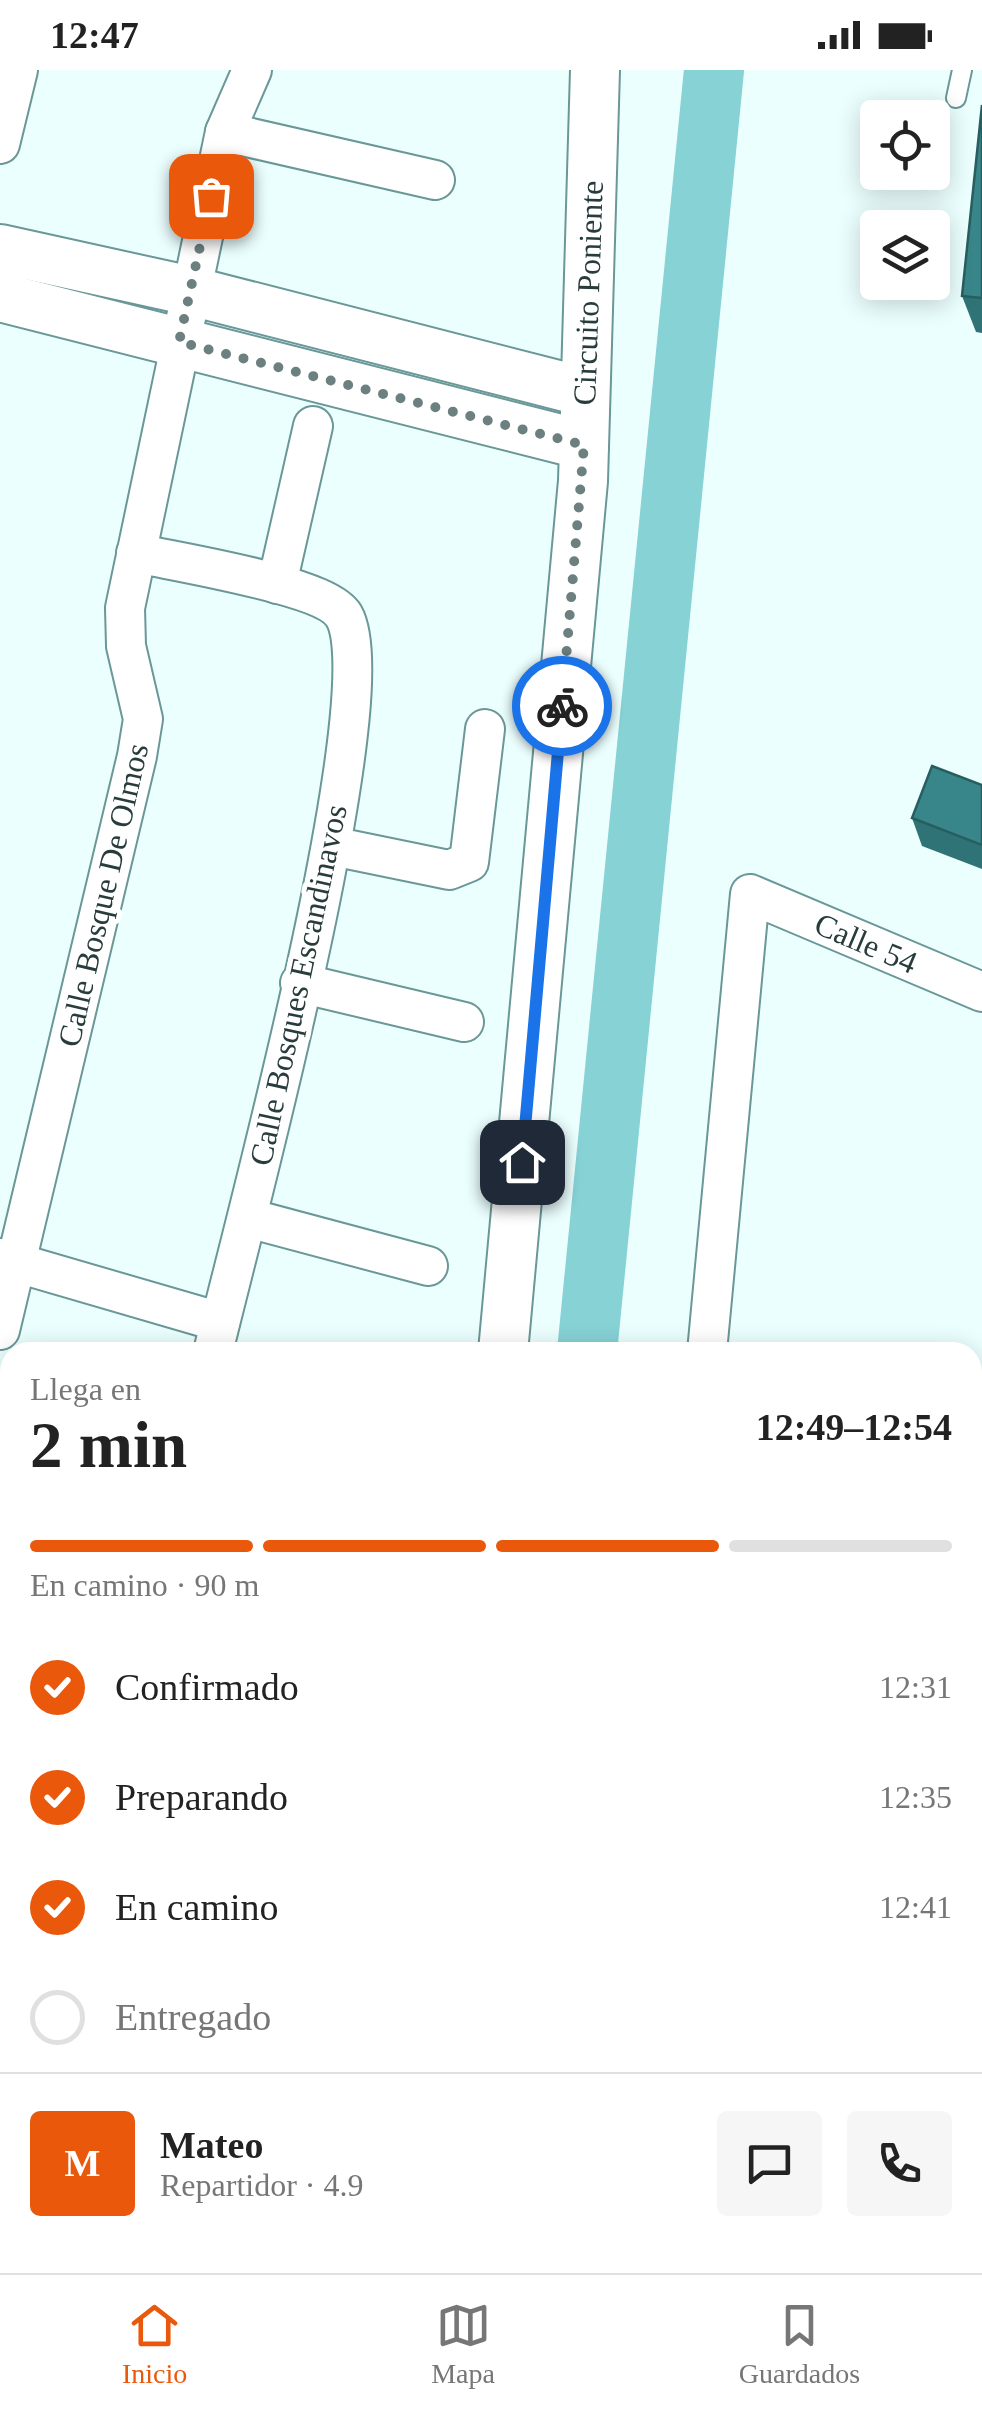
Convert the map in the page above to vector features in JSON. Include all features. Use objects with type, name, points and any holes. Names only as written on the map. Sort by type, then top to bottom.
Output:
[{"type":"street","points":[[0,144],[18,70]]},
{"type":"street","name":"Calle Bosque De Olmos","points":[[0,1330],[8,1260],[138,756],[143,719],[126,646],[125,608],[224,132],[252,70]]},
{"type":"street","name":"Circuito Poniente","points":[[504,1342],[584,445],[594,70]]},
{"type":"street","points":[[224,132],[435,180]]},
{"type":"street","points":[[0,249],[190,291],[586,392]]},
{"type":"street","points":[[0,297],[584,445]]},
{"type":"street","points":[[136,553],[277,584],[314,426]]},
{"type":"street","name":"Calle Bosques Escandinavos","points":[[217,1337],[248,1218],[332,846],[356,658],[343,614],[314,594],[277,584]]},
{"type":"street","points":[[332,846],[448,870],[469,862],[485,729]]},
{"type":"street","name":"Calle 54","points":[[708,1342],[750,894],[982,992]]},
{"type":"street","points":[[300,983],[464,1022]]},
{"type":"street","points":[[248,1218],[428,1266]]},
{"type":"street","points":[[8,1260],[217,1337]]},
{"type":"lane","points":[[956,98],[962,70]]},
{"type":"building","points":[[982,105],[982,298],[962,296]]},
{"type":"building","points":[[932,766],[982,785],[982,845],[912,818]]},
{"type":"waterway","points":[[588,1342],[714,70]]},
{"type":"way so far","points":[[211,196],[179,342],[584,445],[562,706]]},
{"type":"route","points":[[522,1162],[562,706]]}]
